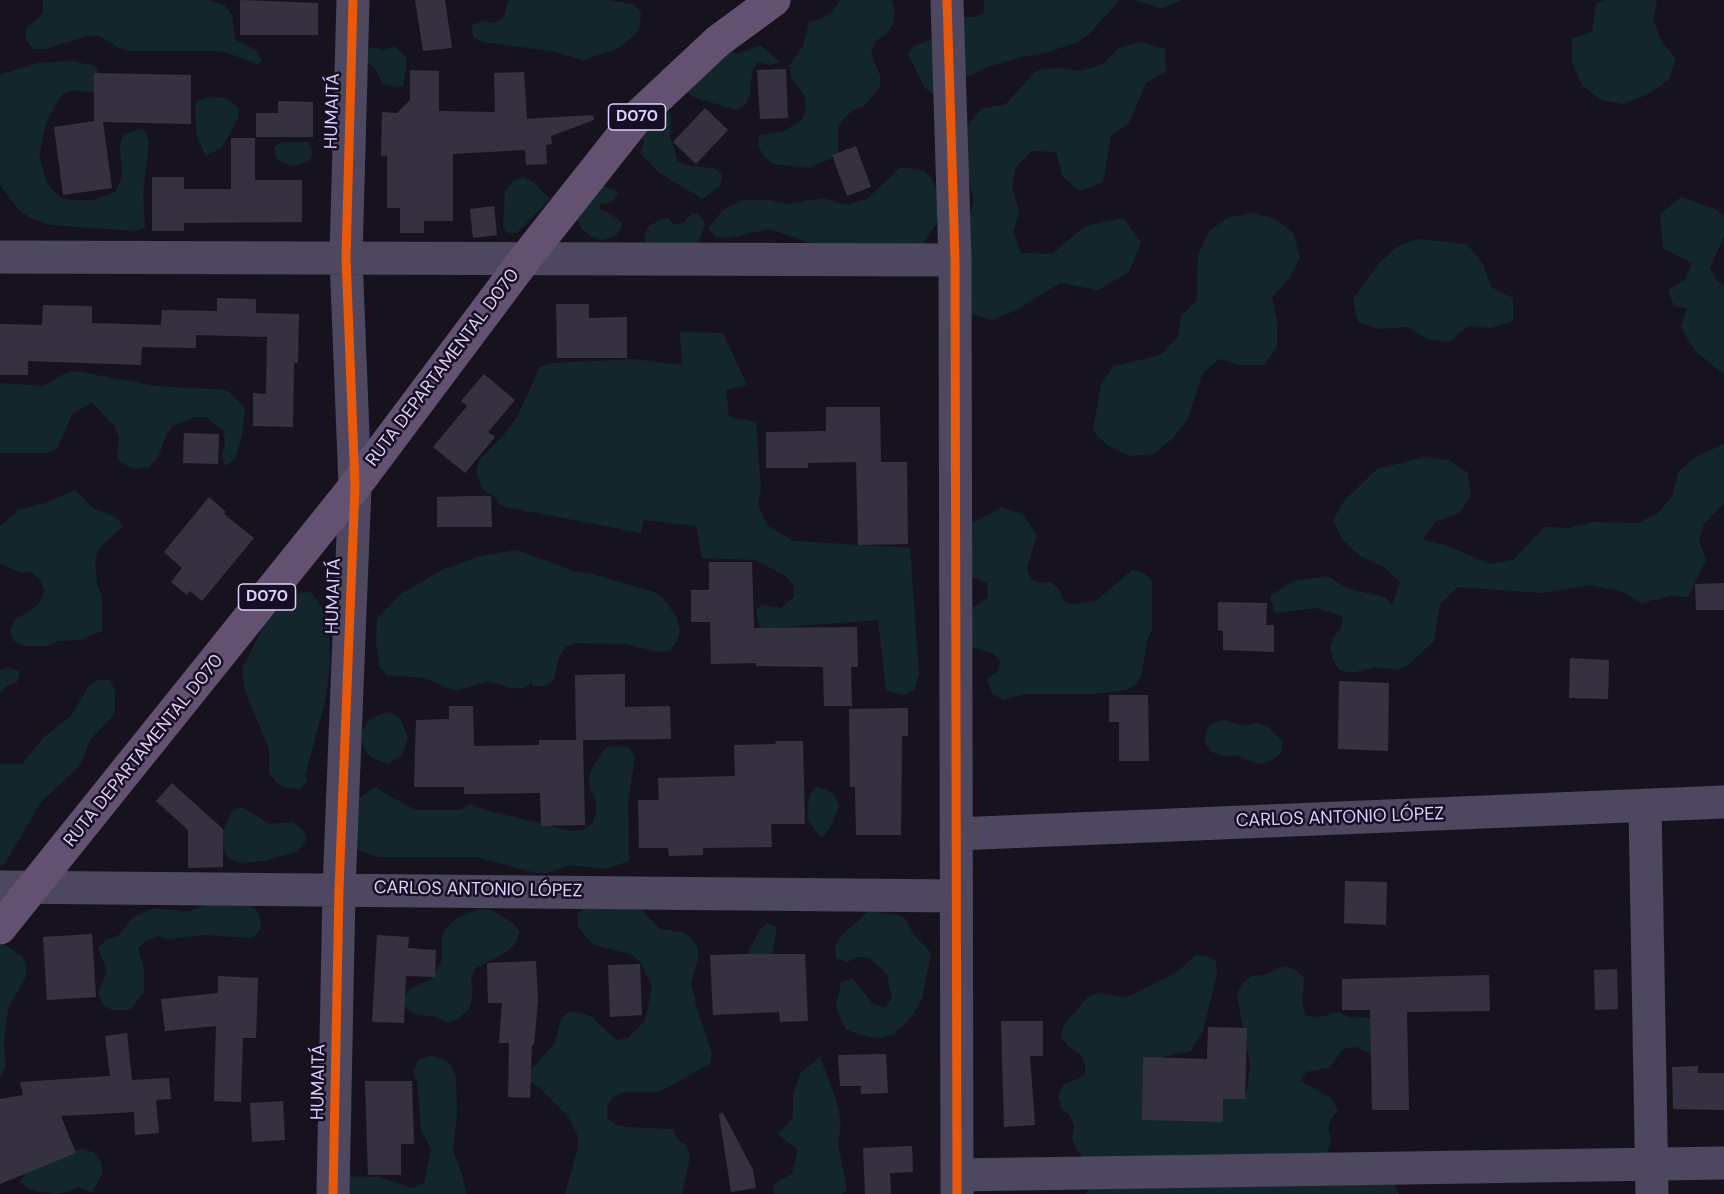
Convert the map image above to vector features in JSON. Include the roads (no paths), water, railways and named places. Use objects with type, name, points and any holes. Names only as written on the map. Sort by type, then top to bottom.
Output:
[{"type":"main road","name":"RUTA DEPARTAMENTAL D070","points":[[0,928],[36,887],[355,486],[525,259],[639,116],[718,41],[774,0]]},
{"type":"street","name":"HUMAITÁ","points":[[333,1194],[339,889],[355,486],[345,257],[353,0]]},
{"type":"street","points":[[947,0],[955,260],[957,1184],[1652,1179],[1724,1163]]},
{"type":"street","points":[[0,257],[955,260]]},
{"type":"street","name":"CARLOS ANTONIO LÓPEZ","points":[[956,834],[1724,802]]},
{"type":"street","points":[[1645,806],[1652,1179]]},
{"type":"street","name":"CARLOS ANTONIO LÓPEZ","points":[[0,886],[956,896]]}]
